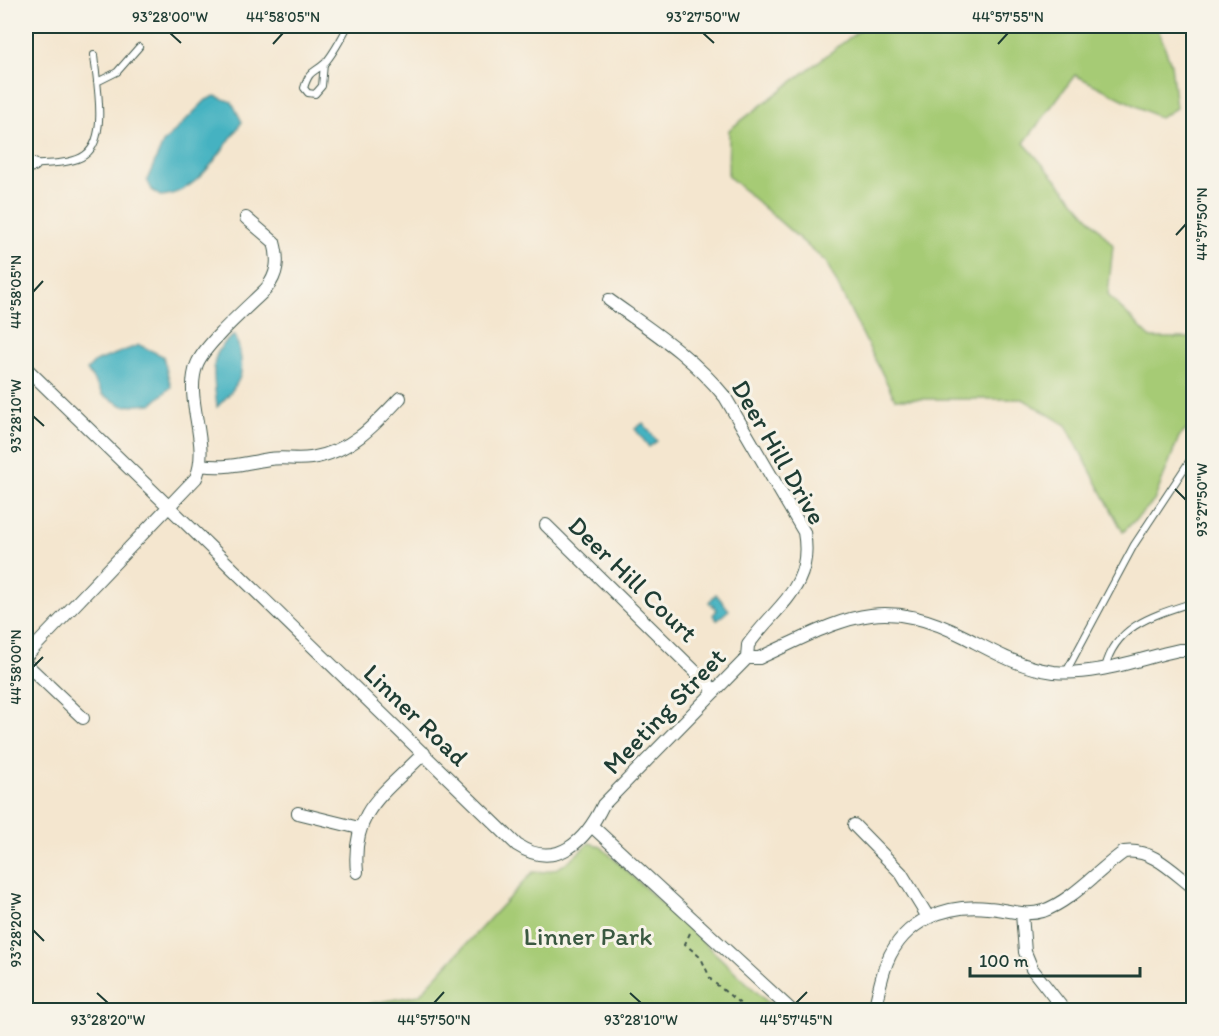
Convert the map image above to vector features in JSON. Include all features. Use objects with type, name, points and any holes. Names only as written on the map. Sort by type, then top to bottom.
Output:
[{"type":"street","points":[[26,656],[196,478],[201,465],[193,384],[198,361],[266,289],[274,279],[277,267],[274,242],[246,218]]},
{"type":"street","name":"Deer Hill Drive","points":[[609,300],[694,361],[710,378],[725,397],[804,532],[807,549],[806,566],[799,583],[748,645],[747,658]]},
{"type":"street","name":"Linner Road","points":[[26,368],[167,508],[517,845],[530,854],[549,856],[565,851],[593,827]]},
{"type":"street","points":[[201,465],[229,467],[272,459],[309,458],[331,453],[363,435],[400,398]]},
{"type":"street","name":"Deer Hill Court","points":[[546,525],[715,690]]},
{"type":"street","name":"Meeting Street","points":[[593,827],[603,805],[747,658],[759,658],[854,616],[899,613],[943,625],[1029,667],[1066,672],[1105,669],[1172,652],[1194,650]]},
{"type":"street","points":[[26,664],[83,718]]},
{"type":"street","points":[[357,872],[355,851],[359,828],[375,802],[423,753]]},
{"type":"street","points":[[298,813],[359,828]]},
{"type":"street","points":[[854,825],[901,873],[928,917]]},
{"type":"street","points":[[593,827],[790,1011]]},
{"type":"street","points":[[874,1011],[892,951],[908,932],[928,917],[949,909],[972,906],[1022,914],[1041,911],[1055,906],[1124,852],[1144,852],[1194,888]]},
{"type":"street","points":[[1022,914],[1025,952],[1032,969],[1064,1011]]},
{"type":"lane","points":[[324,64],[315,68],[307,77],[304,88],[308,93],[315,94],[322,86],[324,64],[348,26]]},
{"type":"lane","points":[[97,82],[117,72],[139,47]]},
{"type":"lane","points":[[30,166],[72,160],[85,155],[93,147],[100,123],[94,55]]},
{"type":"lane","points":[[1066,672],[1134,545],[1194,454]]},
{"type":"lane","points":[[1105,669],[1109,651],[1126,631],[1154,615],[1194,602]]},
{"type":"path","points":[[697,924],[685,939],[685,944],[701,958],[711,980],[743,1006],[745,1011]]},
{"type":"green space","points":[[865,26],[1157,26],[1171,64],[1176,108],[1160,118],[1075,75],[1024,143],[1113,245],[1108,295],[1151,338],[1193,338],[1193,424],[1179,437],[1154,501],[1123,532],[1066,425],[1023,399],[895,399],[826,262],[728,176],[729,130]]},
{"type":"green space","name":"Linner Park","points":[[589,843],[600,846],[776,1010],[363,1010],[369,1004],[419,995],[533,872],[550,871],[564,865]]},
{"type":"water","points":[[215,96],[232,102],[242,122],[217,158],[197,179],[186,188],[160,196],[152,190],[147,180],[163,143],[206,100]]},
{"type":"water","points":[[235,335],[241,357],[241,374],[233,390],[217,407],[214,376],[216,357],[226,342]]},
{"type":"water","points":[[139,345],[163,356],[171,387],[152,404],[123,406],[103,395],[87,370],[95,362]]},
{"type":"water","points":[[643,423],[657,441],[649,447],[635,429]]},
{"type":"water","points":[[716,594],[729,610],[717,620],[713,615],[717,610],[709,602]]}]
